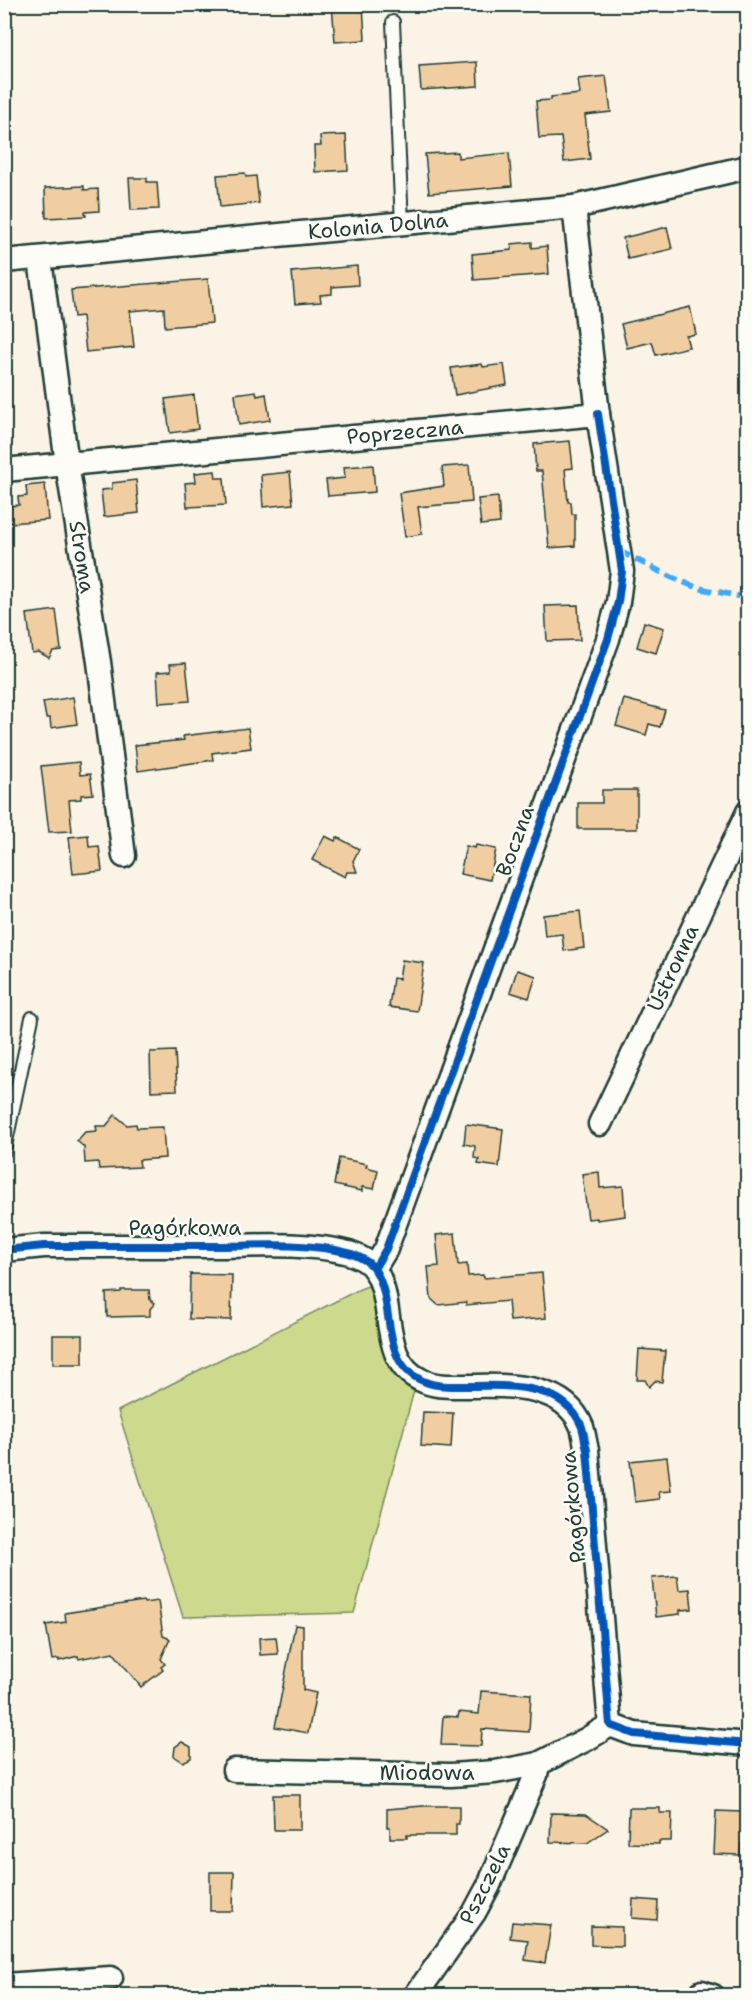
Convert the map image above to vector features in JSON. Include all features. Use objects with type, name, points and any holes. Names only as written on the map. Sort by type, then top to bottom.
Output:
[{"type":"street","name":"Kolonia Dolna","points":[[4,261],[574,207],[747,167]]},
{"type":"street","points":[[574,207],[598,414]]},
{"type":"street","name":"Stroma","points":[[40,259],[66,464],[99,662],[124,856]]},
{"type":"street","name":"Poprzeczna","points":[[4,470],[598,414]]},
{"type":"street","name":"Boczna","points":[[374,1269],[387,1249],[608,639],[618,602],[622,572],[598,414]]},
{"type":"street","name":"Ustronna","points":[[600,1124],[747,812]]},
{"type":"street","name":"Pagórkowa","points":[[4,1250],[44,1246],[279,1245],[349,1253],[365,1261],[374,1269],[381,1284],[393,1342],[400,1362],[409,1373],[438,1386],[515,1386],[535,1389],[554,1397],[569,1409],[581,1426],[587,1450],[610,1725]]},
{"type":"street","points":[[610,1725],[634,1734],[747,1744]]},
{"type":"street","name":"Miodowa","points":[[234,1770],[451,1775],[495,1772],[538,1764],[610,1725]]},
{"type":"street","name":"Pszczela","points":[[415,1995],[474,1913],[489,1885],[536,1775],[538,1764]]},
{"type":"street","points":[[4,1985],[111,1978]]},
{"type":"lane","points":[[393,22],[402,224]]},
{"type":"lane","points":[[4,1151],[32,1018]]},
{"type":"green space","points":[[373,1284],[415,1387],[354,1613],[183,1617],[118,1411]]},
{"type":"building","points":[[332,4],[363,4],[365,40],[335,42]]},
{"type":"building","points":[[477,62],[478,86],[421,90],[419,66]]},
{"type":"building","points":[[606,76],[611,112],[585,115],[590,159],[564,162],[561,137],[539,138],[536,101],[580,94],[578,79]]},
{"type":"building","points":[[346,135],[348,170],[315,172],[314,146],[321,146],[320,136]]},
{"type":"building","points":[[458,152],[458,158],[509,153],[512,186],[429,193],[425,154]]},
{"type":"building","points":[[245,173],[246,177],[256,176],[259,203],[220,207],[217,175]]},
{"type":"building","points":[[129,178],[147,178],[147,182],[157,182],[159,209],[131,210]]},
{"type":"building","points":[[84,186],[84,190],[98,189],[99,211],[85,212],[86,216],[46,218],[45,188]]},
{"type":"building","points":[[667,227],[672,249],[628,259],[623,238]]},
{"type":"building","points":[[532,242],[532,248],[547,246],[549,274],[474,280],[472,254],[512,250],[511,244]]},
{"type":"building","points":[[357,266],[358,285],[332,287],[332,294],[320,295],[321,302],[295,304],[292,272]]},
{"type":"building","points":[[208,279],[212,323],[165,327],[164,308],[130,311],[134,347],[86,352],[82,316],[74,317],[71,290]]},
{"type":"building","points":[[690,307],[696,334],[686,336],[689,347],[656,355],[652,342],[627,348],[621,324]]},
{"type":"building","points":[[482,364],[483,367],[504,364],[507,385],[455,395],[451,368]]},
{"type":"building","points":[[256,391],[257,396],[266,394],[270,420],[239,425],[235,394]]},
{"type":"building","points":[[194,395],[198,429],[170,433],[165,399]]},
{"type":"building","points":[[570,441],[573,468],[565,469],[568,502],[571,502],[572,514],[575,514],[575,546],[549,548],[542,471],[536,471],[534,444]]},
{"type":"building","points":[[373,465],[375,492],[328,496],[326,480],[345,478],[344,467]]},
{"type":"building","points":[[469,465],[472,502],[418,507],[422,534],[405,537],[399,493],[444,486],[442,467]]},
{"type":"building","points":[[215,471],[216,478],[224,478],[226,505],[187,507],[185,483],[196,482],[195,473]]},
{"type":"building","points":[[290,472],[293,504],[263,507],[261,475]]},
{"type":"building","points":[[136,480],[139,513],[104,517],[101,490],[112,489],[112,483]]},
{"type":"building","points":[[45,484],[48,520],[9,523],[7,506],[19,505],[18,497],[27,496],[26,486]]},
{"type":"building","points":[[498,497],[500,523],[481,525],[478,499]]},
{"type":"building","points":[[578,605],[580,640],[547,641],[545,606]]},
{"type":"building","points":[[56,610],[61,650],[53,651],[49,658],[39,652],[32,653],[27,614]]},
{"type":"building","points":[[644,622],[664,628],[656,653],[637,647]]},
{"type":"building","points":[[186,663],[190,701],[159,703],[157,672],[171,671],[170,664]]},
{"type":"building","points":[[73,697],[77,724],[51,728],[50,718],[46,718],[43,702]]},
{"type":"building","points":[[624,699],[665,710],[660,727],[649,724],[646,735],[616,726]]},
{"type":"building","points":[[248,728],[251,748],[212,753],[213,760],[138,771],[135,745],[184,740],[183,736]]},
{"type":"building","points":[[79,762],[80,775],[90,774],[93,794],[81,795],[81,799],[69,800],[72,831],[49,832],[41,766]]},
{"type":"building","points":[[602,790],[637,790],[637,829],[578,829],[578,803],[602,803]]},
{"type":"building","points":[[88,835],[89,847],[99,846],[102,871],[73,874],[69,837]]},
{"type":"building","points":[[325,836],[335,841],[337,837],[359,849],[353,861],[357,872],[347,872],[345,877],[312,860]]},
{"type":"building","points":[[476,845],[496,849],[490,880],[460,874],[466,846],[475,848]]},
{"type":"building","points":[[580,911],[584,948],[564,951],[562,934],[545,936],[543,915]]},
{"type":"building","points":[[402,960],[424,963],[417,1011],[389,1007],[393,978],[399,979]]},
{"type":"building","points":[[517,970],[536,976],[529,998],[510,992]]},
{"type":"building","points":[[175,1051],[177,1090],[151,1091],[150,1052]]},
{"type":"building","points":[[115,1115],[127,1125],[136,1124],[137,1128],[163,1127],[165,1158],[139,1160],[140,1167],[99,1169],[98,1162],[85,1163],[84,1147],[77,1141],[85,1132],[97,1131],[96,1126],[106,1126]]},
{"type":"building","points":[[466,1124],[503,1129],[499,1167],[478,1164],[479,1159],[474,1158],[475,1146],[464,1144]]},
{"type":"building","points":[[339,1158],[367,1164],[366,1167],[378,1170],[374,1189],[362,1187],[362,1191],[334,1185]]},
{"type":"building","points":[[599,1172],[600,1188],[623,1186],[625,1216],[588,1219],[582,1174]]},
{"type":"building","points":[[455,1233],[458,1265],[467,1264],[468,1276],[483,1275],[484,1278],[542,1273],[546,1318],[510,1321],[508,1301],[438,1305],[431,1299],[428,1267],[439,1266],[436,1235]]},
{"type":"building","points":[[190,1274],[232,1275],[231,1320],[189,1319]]},
{"type":"building","points":[[121,1290],[149,1290],[150,1300],[155,1303],[150,1309],[150,1316],[107,1317],[106,1293],[121,1292]]},
{"type":"building","points":[[53,1335],[83,1335],[83,1364],[53,1364]]},
{"type":"building","points":[[639,1349],[665,1351],[662,1382],[655,1381],[649,1387],[645,1380],[637,1380]]},
{"type":"building","points":[[423,1412],[453,1413],[451,1448],[421,1446]]},
{"type":"building","points":[[667,1457],[671,1491],[659,1492],[660,1499],[635,1502],[630,1461]]},
{"type":"building","points":[[677,1576],[679,1590],[690,1589],[692,1609],[680,1610],[680,1614],[656,1617],[652,1578]]},
{"type":"building","points":[[143,1601],[144,1603],[158,1601],[163,1636],[170,1639],[161,1659],[165,1664],[161,1667],[163,1670],[141,1687],[113,1652],[79,1659],[78,1656],[59,1661],[59,1659],[52,1660],[46,1625],[66,1622],[65,1613]]},
{"type":"building","points":[[295,1625],[303,1626],[303,1690],[316,1693],[308,1733],[275,1727]]},
{"type":"building","points":[[276,1637],[278,1654],[260,1655],[259,1638]]},
{"type":"building","points":[[481,1691],[531,1694],[529,1732],[482,1729],[481,1746],[441,1745],[443,1716],[458,1717],[459,1712],[479,1714]]},
{"type":"building","points":[[182,1742],[191,1747],[191,1758],[183,1762],[174,1756],[175,1747]]},
{"type":"building","points":[[273,1795],[300,1795],[300,1830],[274,1830]]},
{"type":"building","points":[[459,1806],[459,1824],[456,1824],[456,1835],[407,1835],[407,1838],[390,1838],[390,1827],[387,1827],[387,1809]]},
{"type":"building","points":[[629,1808],[660,1808],[660,1813],[672,1813],[671,1841],[659,1841],[659,1844],[628,1843]]},
{"type":"building","points":[[716,1811],[742,1812],[742,1824],[747,1824],[747,1843],[741,1843],[740,1855],[714,1854]]},
{"type":"building","points":[[551,1813],[586,1814],[608,1829],[587,1843],[550,1842]]},
{"type":"building","points":[[210,1872],[234,1872],[233,1911],[210,1911]]},
{"type":"building","points":[[633,1899],[658,1901],[657,1920],[632,1918]]},
{"type":"building","points":[[512,1922],[551,1925],[545,1963],[525,1960],[528,1940],[510,1938]]},
{"type":"building","points":[[591,1926],[622,1927],[622,1946],[591,1945]]},
{"type":"marked path","points":[[619,551],[698,588],[748,598]]},
{"type":"cycle path","points":[[374,1269],[386,1249],[608,639],[618,602],[622,571],[598,414]]},
{"type":"cycle path","points":[[4,1250],[44,1246],[288,1245],[335,1250],[352,1254],[367,1262],[373,1267],[381,1283],[394,1346],[399,1359],[408,1371],[421,1380],[437,1385],[514,1387],[547,1394],[562,1401],[573,1412],[582,1427],[587,1450],[610,1725],[634,1734],[748,1744]]}]
